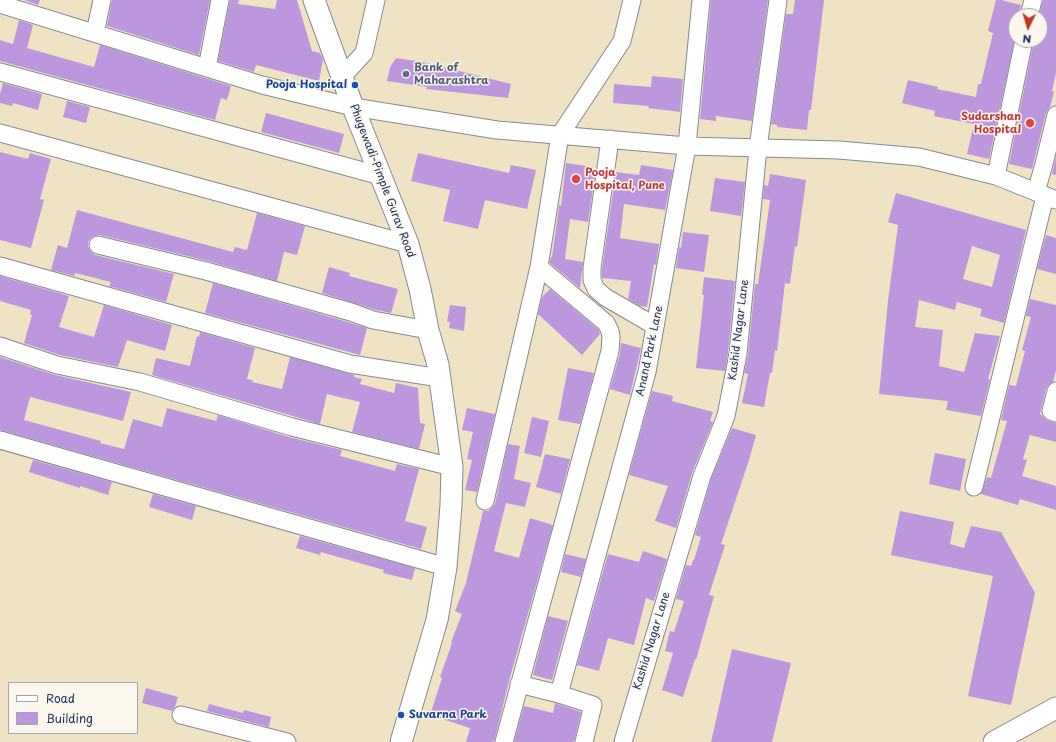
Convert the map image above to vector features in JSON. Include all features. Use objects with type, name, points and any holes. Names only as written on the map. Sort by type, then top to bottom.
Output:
[{"type":"street","points":[[95,33],[102,0]]},
{"type":"street","points":[[206,68],[220,0]]},
{"type":"street","name":"Phugewadi-Pimple Gurav Road","points":[[314,0],[353,107],[408,244],[420,289],[428,330],[438,365],[452,467],[452,505],[446,567],[437,620],[401,742]]},
{"type":"street","points":[[342,77],[364,53],[376,0]]},
{"type":"street","points":[[485,501],[539,267],[560,135],[622,42],[632,0]]},
{"type":"street","name":"Anand Park Lane","points":[[559,694],[647,372],[687,146],[701,0]]},
{"type":"street","name":"Kashid Nagar Lane","points":[[623,742],[702,476],[726,416],[738,354],[758,148],[778,0]]},
{"type":"street","points":[[5,3],[95,33],[262,85],[353,107],[497,130],[687,146],[839,150],[919,157],[996,176],[1046,196]]},
{"type":"street","points":[[996,176],[1022,48]]},
{"type":"street","points":[[0,72],[381,176]]},
{"type":"street","points":[[974,487],[1046,196],[1044,164],[1056,115]]},
{"type":"street","points":[[0,133],[408,244]]},
{"type":"street","points":[[610,139],[592,268],[592,280],[596,289],[606,297],[655,326]]},
{"type":"street","points":[[98,245],[206,271],[350,312],[373,320],[428,330]]},
{"type":"street","points":[[0,266],[350,364],[440,378]]},
{"type":"street","points":[[504,742],[608,359],[611,337],[606,323],[539,267]]},
{"type":"street","points":[[0,346],[57,365],[140,382],[292,427],[452,467]]},
{"type":"street","points":[[1056,391],[1051,411],[1056,412]]},
{"type":"street","points":[[0,440],[446,567]]},
{"type":"street","points":[[520,684],[593,705],[584,742]]},
{"type":"street","points":[[994,742],[1056,708]]},
{"type":"street","points":[[181,715],[287,742]]},
{"type":"building","points":[[24,0],[40,0],[38,5]]},
{"type":"building","points":[[112,0],[210,0],[199,55],[107,26]]},
{"type":"building","points":[[230,0],[239,0],[238,4],[275,9],[277,0],[297,0],[312,51],[320,53],[323,59],[319,81],[256,65],[254,72],[218,61]]},
{"type":"building","points":[[711,0],[768,0],[752,121],[716,116],[716,121],[700,119]]},
{"type":"building","points":[[795,0],[824,0],[811,110],[809,110],[807,130],[777,127],[777,125],[771,124],[786,14],[793,14]]},
{"type":"building","points":[[996,0],[1021,5],[1020,8],[1008,8],[1008,48],[1013,48],[989,159],[967,154],[974,124],[934,116],[935,111],[902,103],[908,80],[938,87],[937,89],[976,97],[978,84],[981,84],[993,33],[988,31]]},
{"type":"building","points":[[1043,0],[1056,0],[1056,73],[1052,91],[1054,92],[1050,107],[1046,113],[1032,169],[1009,164],[1032,48],[1048,48],[1048,8],[1041,8]]},
{"type":"building","points":[[19,20],[33,25],[27,48],[94,67],[100,45],[231,86],[227,100],[221,98],[215,120],[0,61],[0,40],[13,44]]},
{"type":"building","points":[[396,58],[423,62],[511,84],[508,98],[426,89],[427,87],[387,81],[390,67]]},
{"type":"building","points":[[652,76],[683,79],[680,112],[648,108],[649,106],[613,103],[614,84],[651,87]]},
{"type":"building","points":[[3,83],[42,94],[38,110],[13,103],[12,106],[0,103],[0,94]]},
{"type":"building","points":[[67,101],[90,107],[86,123],[63,117]]},
{"type":"building","points":[[266,113],[344,134],[339,153],[261,132]]},
{"type":"building","points":[[0,152],[28,159],[30,153],[51,159],[40,199],[44,200],[31,248],[0,240]]},
{"type":"building","points":[[418,153],[509,173],[511,165],[536,170],[527,209],[485,200],[478,229],[443,221],[450,190],[411,181]]},
{"type":"building","points":[[1056,157],[1056,175],[1052,174]]},
{"type":"building","points":[[566,163],[593,167],[592,169],[596,169],[588,222],[570,219],[565,259],[583,262],[580,288],[550,263],[559,205],[561,206]]},
{"type":"building","points":[[641,165],[673,170],[665,210],[624,204],[620,238],[659,244],[647,307],[640,306],[628,299],[631,281],[602,278],[616,172],[639,175]]},
{"type":"building","points":[[770,174],[806,180],[797,247],[795,246],[790,284],[785,283],[777,351],[775,350],[772,373],[770,373],[764,407],[742,403],[748,374],[744,373],[748,355],[755,284],[758,284],[770,200],[763,199],[764,185],[768,186]]},
{"type":"building","points":[[715,178],[745,182],[741,216],[710,211]]},
{"type":"building","points":[[896,193],[1026,230],[1004,323],[980,316],[982,309],[957,302],[955,310],[919,300],[915,327],[943,330],[939,366],[964,372],[975,333],[1000,336],[988,379],[990,379],[981,416],[946,410],[948,401],[879,394],[888,301],[898,225],[888,222]],"holes":[[[972,246],[1000,255],[992,287],[963,279]]]},
{"type":"building","points":[[77,210],[233,252],[235,247],[247,250],[257,213],[305,226],[297,255],[284,252],[277,281],[208,261],[100,235],[91,238],[88,242],[88,247],[95,255],[174,274],[166,302],[109,286],[111,282],[75,273],[74,276],[51,270],[58,245],[67,248]]},
{"type":"building","points":[[683,232],[709,235],[704,272],[676,268]]},
{"type":"building","points":[[1046,235],[1056,238],[1056,274],[1037,269]]},
{"type":"building","points":[[329,267],[350,273],[349,276],[398,289],[391,313],[376,310],[322,293]]},
{"type":"building","points":[[0,276],[69,296],[59,327],[94,337],[104,305],[172,325],[165,351],[127,340],[118,367],[60,355],[24,343],[32,315],[30,315],[31,310],[0,301]]},
{"type":"building","points":[[704,277],[735,281],[725,371],[696,368],[704,295],[702,295]]},
{"type":"building","points":[[213,283],[367,328],[360,355],[205,313]]},
{"type":"building","points":[[550,289],[598,329],[600,334],[582,355],[538,314],[542,297]]},
{"type":"building","points":[[1030,299],[1056,305],[1056,370],[1053,382],[1049,384],[1046,389],[1040,414],[1047,420],[1056,423],[1056,442],[1030,435],[1023,459],[1027,460],[1022,476],[1056,486],[1056,510],[1020,499],[1018,505],[981,494],[987,477],[991,478],[1007,421],[1001,420],[1009,385],[1016,386],[1025,351],[1022,350],[1031,317],[1026,316]]},
{"type":"building","points":[[450,305],[466,307],[464,331],[449,328],[450,322],[447,322]]},
{"type":"building","points":[[200,332],[255,348],[247,379],[253,380],[252,382],[282,389],[290,357],[354,375],[354,377],[362,379],[360,384],[394,393],[396,383],[418,388],[420,423],[425,424],[419,449],[352,432],[360,402],[327,394],[320,424],[152,375],[156,358],[190,366],[197,336],[199,337]]},
{"type":"building","points":[[621,343],[641,348],[630,395],[610,389],[620,354]]},
{"type":"building","points":[[0,357],[55,375],[131,392],[123,421],[30,397],[24,420],[101,441],[100,443],[124,449],[133,419],[162,427],[167,408],[216,421],[218,415],[289,437],[342,450],[340,456],[395,471],[397,464],[419,469],[405,521],[427,527],[421,549],[0,430]]},
{"type":"building","points":[[568,368],[594,373],[580,424],[558,420]]},
{"type":"building","points":[[652,391],[673,396],[672,401],[713,412],[710,421],[713,422],[692,473],[676,528],[655,521],[668,486],[629,475]]},
{"type":"building","points":[[467,408],[495,414],[477,492],[465,490],[472,460],[467,459],[473,432],[462,430]]},
{"type":"building","points":[[532,417],[549,421],[541,457],[524,453]]},
{"type":"building","points":[[732,428],[756,435],[721,544],[725,545],[709,595],[714,596],[696,660],[695,659],[683,697],[662,690],[673,653],[665,651],[670,631],[674,632],[684,601],[676,599],[686,565],[691,566],[701,537],[695,535],[711,479]]},
{"type":"building","points":[[508,444],[520,446],[514,479],[531,483],[525,507],[506,503],[494,551],[519,558],[530,518],[553,525],[509,681],[494,742],[466,742],[470,728],[430,715],[442,678],[440,677],[452,643],[451,642],[462,614],[455,611],[466,583],[483,511],[488,511],[495,504]]},
{"type":"building","points":[[935,453],[966,459],[960,491],[929,484]]},
{"type":"building","points":[[545,454],[570,459],[561,494],[536,487]]},
{"type":"building","points":[[33,460],[112,482],[108,495],[29,472]]},
{"type":"building","points":[[153,494],[196,506],[192,520],[149,507]]},
{"type":"building","points":[[900,511],[954,522],[950,544],[964,548],[971,526],[1001,532],[1035,593],[1011,705],[968,696],[993,576],[891,555]]},
{"type":"building","points":[[300,536],[415,568],[412,580],[383,573],[384,570],[321,552],[320,555],[296,548]]},
{"type":"building","points":[[643,551],[667,559],[654,601],[646,598],[634,645],[608,638],[599,671],[577,665],[608,554],[639,562]]},
{"type":"building","points":[[565,554],[586,559],[581,577],[561,572]]},
{"type":"building","points":[[548,616],[568,621],[552,680],[533,675]]},
{"type":"building","points":[[732,649],[791,663],[772,742],[711,742]]},
{"type":"building","points":[[146,688],[178,697],[172,711],[142,703]]},
{"type":"building","points":[[555,703],[581,712],[574,742],[514,742],[524,706],[553,713]]},
{"type":"building","points":[[209,704],[243,713],[244,710],[271,717],[269,727],[207,711]]},
{"type":"place","name":"Bank of Maharashtra","points":[[406,74]]},
{"type":"place","name":"Pooja Hospital","points":[[355,85]]},
{"type":"place","name":"Sudarshan Hospital","points":[[1030,123]]},
{"type":"place","name":"Pooja Hospital, Pune","points":[[576,179]]},
{"type":"place","name":"Suvarna Park","points":[[401,715]]}]
